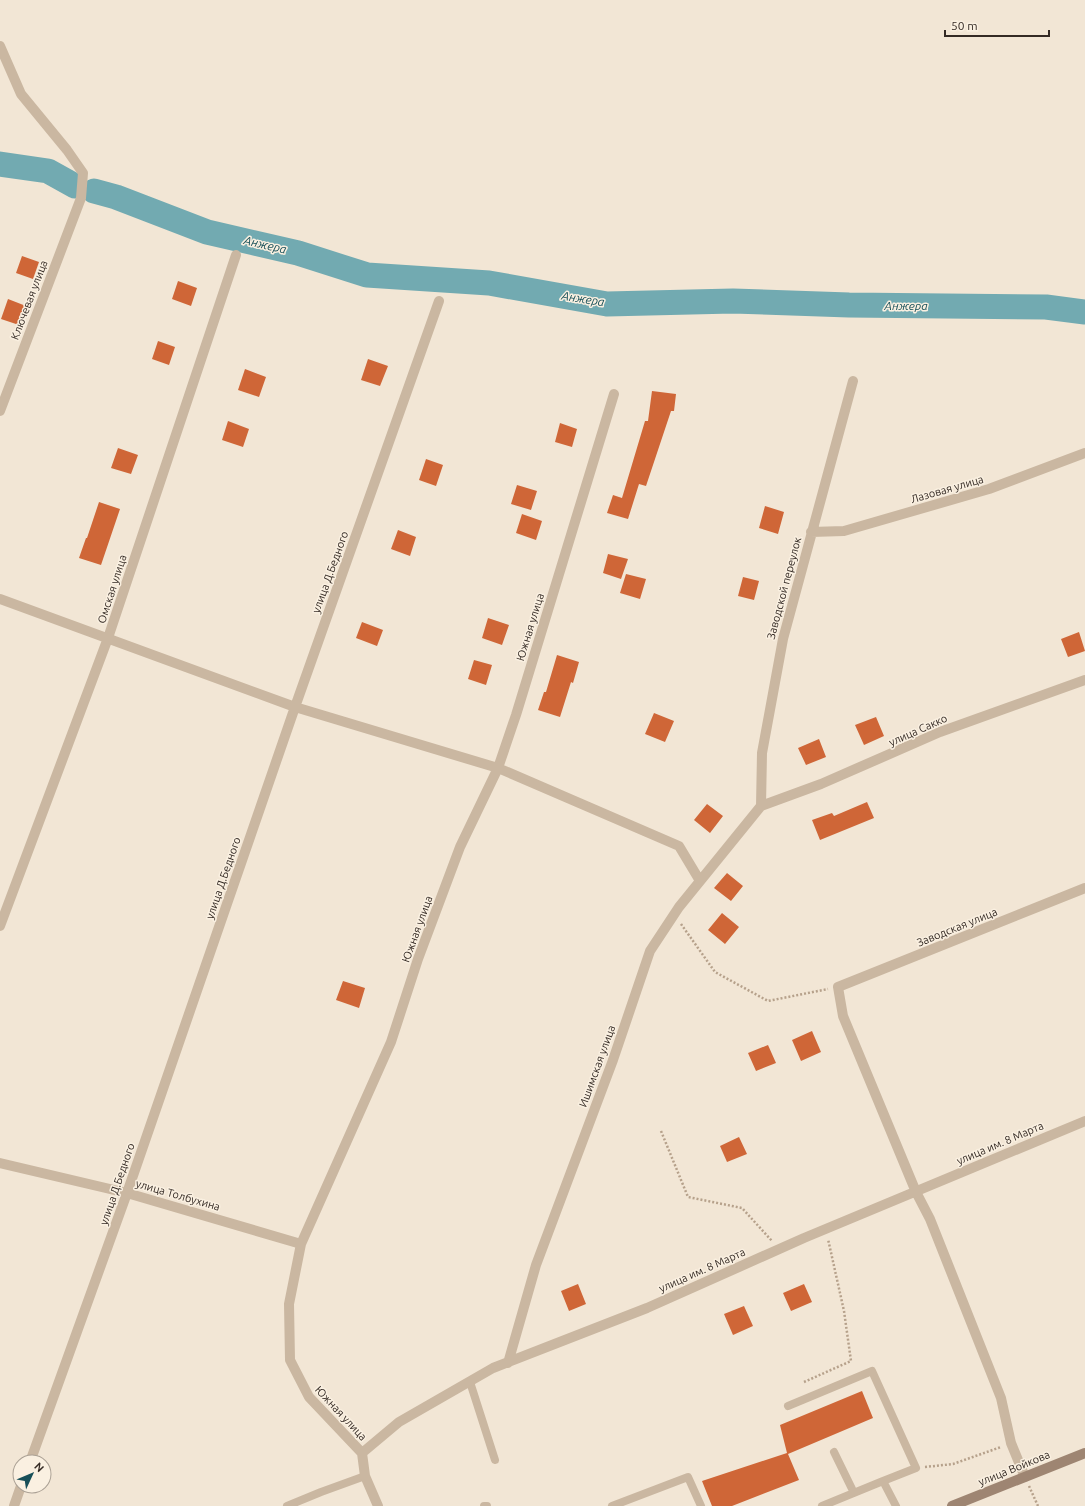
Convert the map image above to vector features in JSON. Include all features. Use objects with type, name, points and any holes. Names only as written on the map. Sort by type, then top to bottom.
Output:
[{"type":"street","name":"Ключевая улица","points":[[0,46],[21,94],[67,150],[83,173],[81,198],[0,411]]},
{"type":"street","name":"Омская улица","points":[[0,926],[108,638],[236,255]]},
{"type":"street","name":"улица Д.Бедного","points":[[33,1454],[127,1192],[295,707],[439,301]]},
{"type":"street","name":"Заводской переулок","points":[[761,806],[762,753],[783,639],[811,532],[854,381]]},
{"type":"street","name":"Южная улица","points":[[362,1453],[309,1398],[290,1360],[289,1304],[302,1244],[391,1042],[418,959],[460,847],[498,768],[516,715],[614,394]]},
{"type":"street","name":"Лазовая улица","points":[[811,532],[844,531],[989,489],[1085,453]]},
{"type":"street","points":[[0,599],[295,707],[498,768],[679,846],[700,881]]},
{"type":"street","name":"улица Сакко","points":[[761,806],[821,784],[940,732],[1085,680]]},
{"type":"street","name":"Ишимская улица","points":[[508,1363],[536,1265],[613,1060],[650,951],[679,906],[761,806]]},
{"type":"street","name":"Заводская улица","points":[[838,987],[1085,888]]},
{"type":"street","points":[[838,987],[842,1016],[916,1192],[930,1219],[1001,1398],[1011,1443],[1025,1477]]},
{"type":"street","name":"улица им. 8 Марта","points":[[362,1453],[399,1422],[493,1368],[647,1308],[826,1228],[1085,1121]]},
{"type":"street","name":"улица Толбухина","points":[[0,1163],[127,1192],[302,1244]]},
{"type":"street","points":[[362,1453],[365,1476],[378,1506]]},
{"type":"street","name":"улица Войкова","points":[[952,1506],[1085,1453]]},
{"type":"street","points":[[14,1506],[18,1494]]},
{"type":"lane","points":[[788,1406],[872,1371],[916,1468],[822,1506]]},
{"type":"lane","points":[[470,1382],[495,1460]]},
{"type":"lane","points":[[834,1452],[854,1493]]},
{"type":"lane","points":[[287,1506],[365,1476]]},
{"type":"lane","points":[[612,1506],[688,1477],[701,1506]]},
{"type":"lane","points":[[883,1481],[896,1506]]},
{"type":"path","points":[[679,906],[677,920],[716,972],[768,1001],[838,987]]},
{"type":"path","points":[[662,1131],[688,1196],[742,1208],[780,1248]]},
{"type":"path","points":[[804,1382],[851,1361],[844,1311],[826,1228]]},
{"type":"path","points":[[916,1468],[953,1464],[1011,1443]]},
{"type":"path","points":[[1025,1477],[1038,1506]]},
{"type":"building","points":[[22,256],[39,262],[33,279],[16,273]]},
{"type":"building","points":[[178,281],[197,288],[191,306],[172,299]]},
{"type":"building","points":[[8,299],[26,306],[19,325],[1,319]]},
{"type":"building","points":[[158,341],[175,347],[169,365],[152,359]]},
{"type":"building","points":[[368,359],[388,366],[380,386],[361,380]]},
{"type":"building","points":[[245,369],[266,377],[259,397],[238,390]]},
{"type":"building","points":[[652,391],[676,394],[674,411],[671,411],[646,486],[639,484],[628,519],[607,513],[613,495],[622,498],[645,421],[648,421]]},
{"type":"building","points":[[228,421],[249,429],[243,447],[222,440]]},
{"type":"building","points":[[560,423],[577,429],[572,447],[555,442]]},
{"type":"building","points":[[118,448],[138,455],[131,474],[111,468]]},
{"type":"building","points":[[426,459],[443,465],[436,486],[419,480]]},
{"type":"building","points":[[517,485],[537,491],[531,510],[511,504]]},
{"type":"building","points":[[99,502],[120,509],[101,565],[79,558]]},
{"type":"building","points":[[765,506],[784,512],[778,534],[759,528]]},
{"type":"building","points":[[522,514],[542,521],[536,540],[516,533]]},
{"type":"building","points":[[398,530],[416,537],[410,556],[391,549]]},
{"type":"building","points":[[608,554],[628,559],[621,579],[603,573]]},
{"type":"building","points":[[626,574],[646,579],[640,599],[620,593]]},
{"type":"building","points":[[743,577],[759,581],[754,600],[738,596]]},
{"type":"building","points":[[488,618],[509,625],[502,645],[482,638]]},
{"type":"building","points":[[362,622],[383,630],[377,646],[356,638]]},
{"type":"building","points":[[1079,632],[1085,651],[1068,657],[1061,639]]},
{"type":"building","points":[[557,655],[579,662],[560,717],[538,710],[544,692],[546,692]]},
{"type":"building","points":[[474,660],[492,665],[486,685],[468,679]]},
{"type":"building","points":[[654,713],[674,721],[665,742],[645,734]]},
{"type":"building","points":[[876,717],[884,736],[864,745],[855,725]]},
{"type":"building","points":[[819,739],[826,757],[806,765],[798,748]]},
{"type":"building","points":[[867,802],[874,818],[820,840],[812,820],[832,813],[834,816]]},
{"type":"building","points":[[707,804],[723,816],[710,833],[694,820]]},
{"type":"building","points":[[727,873],[743,886],[731,901],[714,888]]},
{"type":"building","points":[[722,913],[739,927],[725,944],[708,930]]},
{"type":"building","points":[[343,981],[365,988],[359,1008],[336,1000]]},
{"type":"building","points":[[812,1031],[821,1052],[801,1061],[792,1040]]},
{"type":"building","points":[[768,1045],[776,1063],[756,1071],[748,1053]]},
{"type":"building","points":[[739,1137],[747,1154],[727,1162],[720,1146]]},
{"type":"building","points":[[578,1284],[586,1304],[569,1311],[561,1291]]},
{"type":"building","points":[[804,1284],[812,1302],[791,1311],[783,1293]]},
{"type":"building","points":[[744,1306],[753,1326],[733,1335],[724,1314]]},
{"type":"building","points":[[862,1391],[873,1418],[788,1454],[799,1480],[732,1506],[712,1506],[702,1481],[787,1453],[780,1425]]},
{"type":"waterway","name":"Анжера","points":[[0,164],[48,171],[75,186]]},
{"type":"waterway","name":"Анжера","points":[[94,191],[116,197],[207,232],[298,253],[367,275],[489,283],[607,304],[733,301],[849,305],[1046,307],[1085,312]]}]
